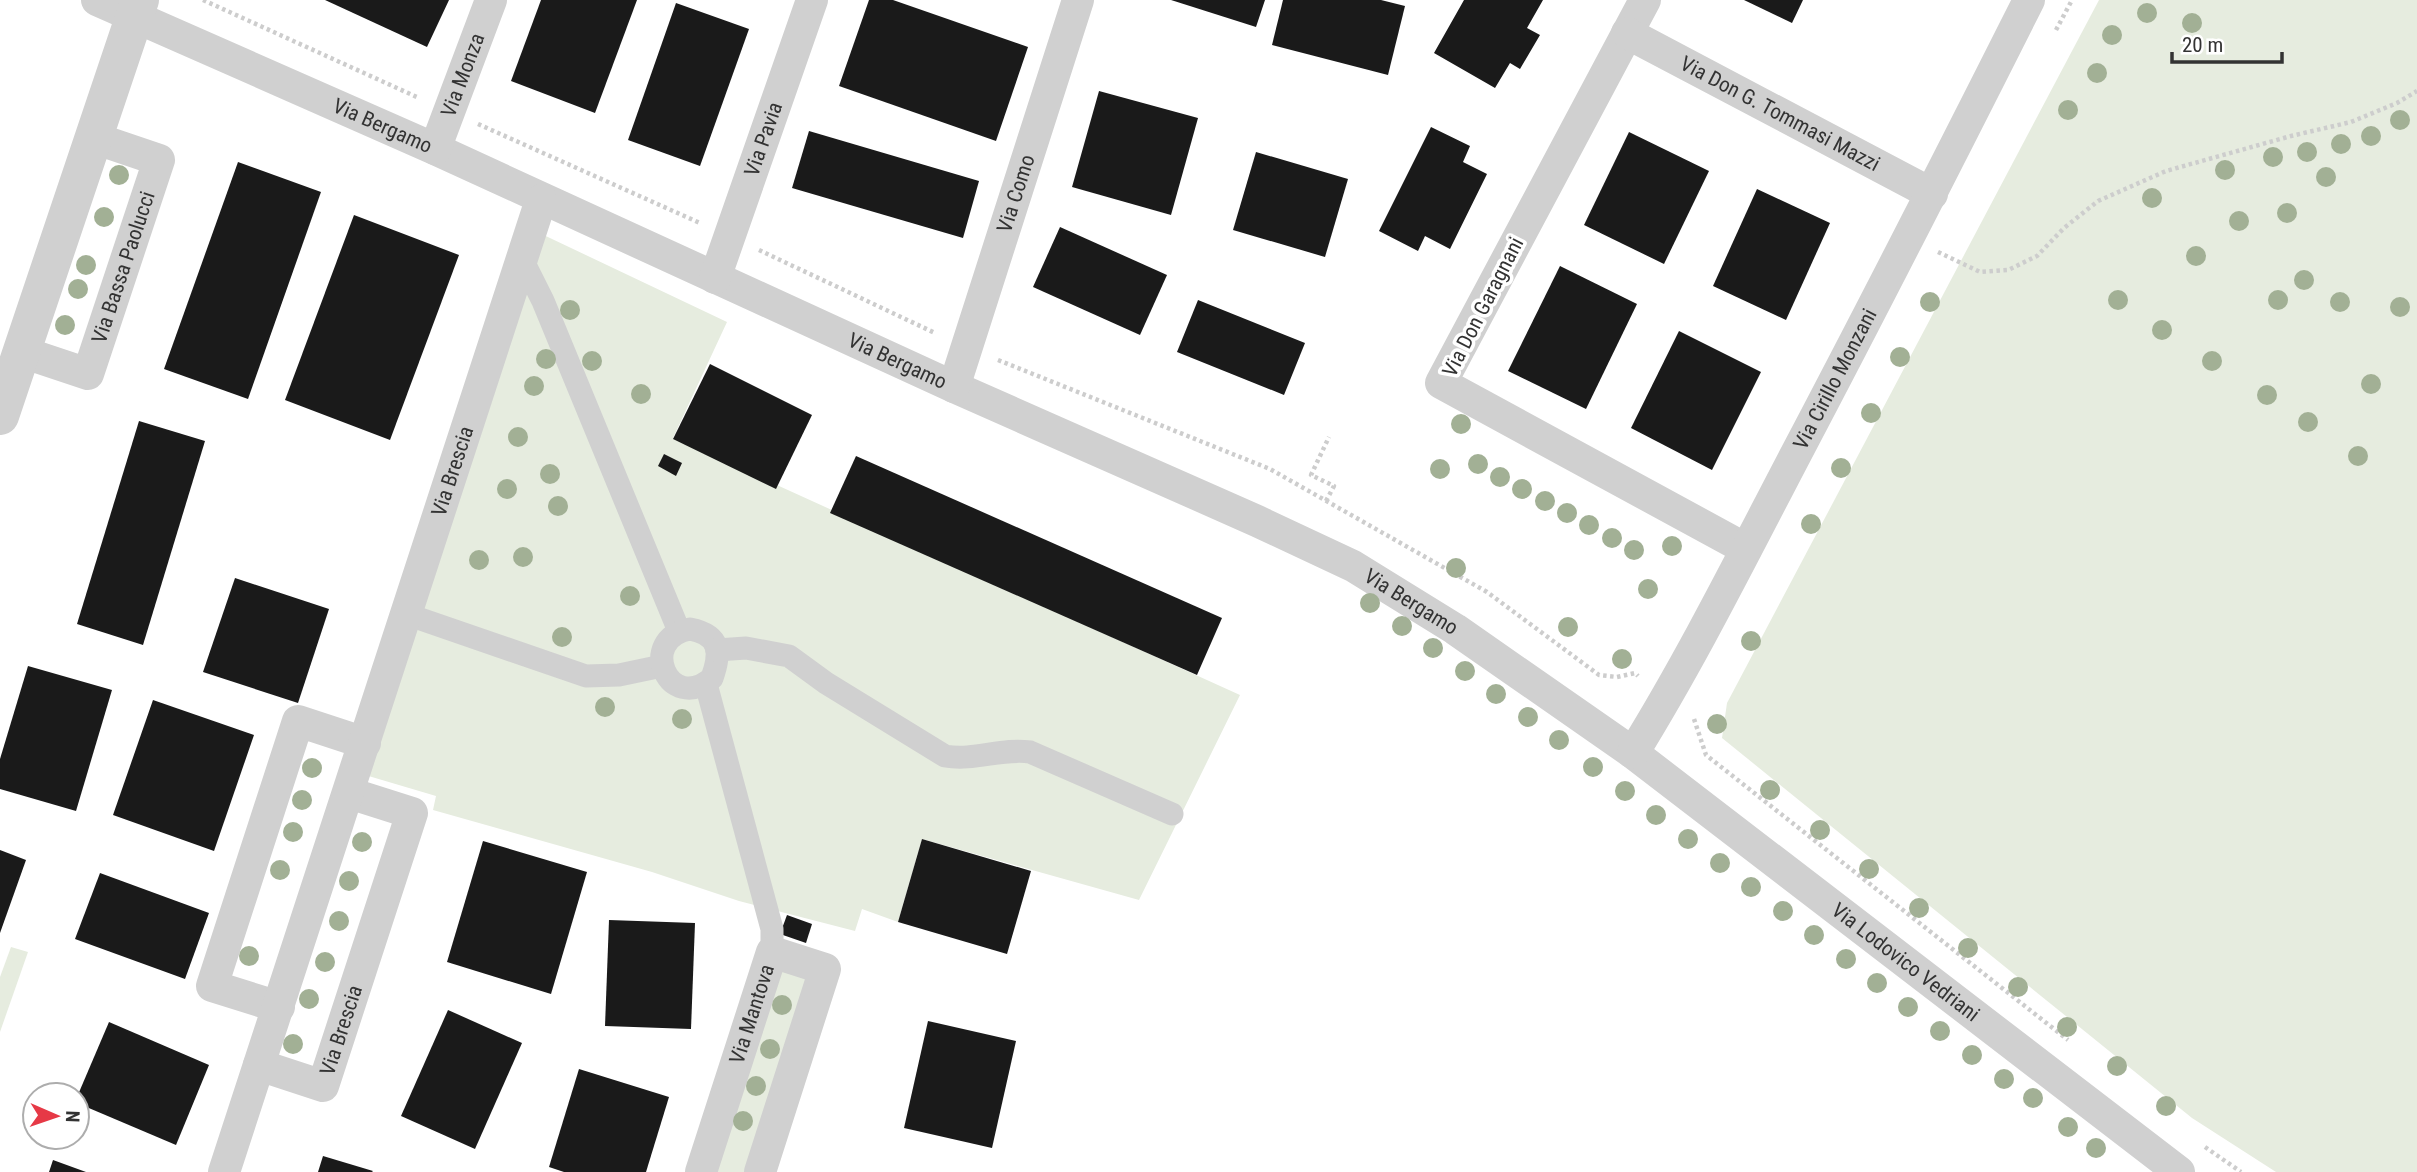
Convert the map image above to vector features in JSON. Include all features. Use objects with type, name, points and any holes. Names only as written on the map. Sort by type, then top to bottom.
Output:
[{"type":"street","name":"Via Bergamo","points":[[97,0],[137,9],[541,200],[1353,566],[1455,629],[1633,753]]},
{"type":"street","name":"Via Monza","points":[[435,149],[491,0]]},
{"type":"street","name":"Via Pavia","points":[[715,278],[812,0]]},
{"type":"street","name":"Via Como","points":[[954,387],[1078,0]]},
{"type":"street","name":"Via Don Garagnani","points":[[1645,0],[1441,383],[1746,549]]},
{"type":"street","name":"Via Cirillo Monzani","points":[[1633,753],[1668,698],[1909,239],[2029,0]]},
{"type":"street","points":[[0,416],[137,9]]},
{"type":"street","name":"Via Don G. Tommasi Mazzi","points":[[1627,33],[1932,194]]},
{"type":"street","name":"Via Bassa Paolucci","points":[[22,352],[88,374],[159,160],[94,138]]},
{"type":"street","name":"Via Brescia","points":[[224,1172],[541,200]]},
{"type":"street","points":[[522,259],[543,301],[679,631]]},
{"type":"street","points":[[406,614],[586,676],[619,675],[662,666]]},
{"type":"street","points":[[679,631],[701,631],[715,643],[719,660],[712,678],[706,684],[696,688],[679,685],[665,677],[662,666],[663,649],[679,631]]},
{"type":"street","points":[[717,650],[746,648],[789,656],[826,683],[945,755],[964,759],[1013,750],[1030,752],[1172,814]]},
{"type":"street","points":[[706,684],[772,929],[772,952]]},
{"type":"street","points":[[279,1007],[212,986],[298,721],[365,743]]},
{"type":"street","name":"Via Lodovico Vedriani","points":[[1633,753],[2179,1172]]},
{"type":"street","name":"Via Brescia","points":[[260,1065],[323,1086],[412,813],[349,793]]},
{"type":"street","name":"Via Mantova","points":[[701,1172],[772,952],[825,969],[760,1172]]},
{"type":"path","points":[[203,0],[730,236],[967,347],[1270,468],[1487,592],[1599,675],[1617,677],[1635,673]]},
{"type":"path","points":[[1909,239],[1980,272],[2008,270],[2036,256],[2064,228],[2098,201],[2166,171],[2351,122],[2397,103],[2417,91]]},
{"type":"path","points":[[1326,501],[1334,486],[1311,475],[1329,437]]},
{"type":"path","points":[[1693,714],[1706,755],[2077,1046]]},
{"type":"path","points":[[2197,1140],[2241,1172]]},
{"type":"shaded area","points":[[2099,0],[2417,0],[2417,1172],[2276,1172],[2192,1118],[1722,738],[1727,703]]},
{"type":"shaded area","points":[[531,229],[727,322],[673,438],[1240,695],[1139,900],[922,839],[898,922],[862,909],[855,931],[739,901],[652,872],[433,810],[436,796],[355,772]]},
{"type":"shaded area","points":[[11,947],[28,952],[0,1032],[0,977]]},
{"type":"shaded area","points":[[772,952],[825,969],[760,1172],[701,1172]]},
{"type":"building","points":[[325,0],[449,0],[427,47]]},
{"type":"building","points":[[541,0],[637,0],[595,113],[511,81]]},
{"type":"building","points":[[869,0],[893,0],[1028,47],[996,141],[839,86]]},
{"type":"building","points":[[1171,0],[1265,0],[1256,27]]},
{"type":"building","points":[[1283,0],[1381,0],[1405,6],[1388,75],[1272,45]]},
{"type":"building","points":[[1464,0],[1543,0],[1527,28],[1540,35],[1520,69],[1510,63],[1495,88],[1434,53]]},
{"type":"building","points":[[1744,0],[1803,0],[1792,23]]},
{"type":"building","points":[[676,3],[749,29],[700,166],[628,140]]},
{"type":"building","points":[[1099,91],[1198,118],[1171,215],[1072,187]]},
{"type":"building","points":[[1431,127],[1470,146],[1463,162],[1487,174],[1450,249],[1425,236],[1418,251],[1379,231]]},
{"type":"building","points":[[809,131],[979,181],[963,238],[792,188]]},
{"type":"building","points":[[1629,132],[1709,171],[1664,264],[1584,225]]},
{"type":"building","points":[[1256,152],[1348,179],[1325,257],[1233,230]]},
{"type":"building","points":[[238,162],[321,192],[248,399],[164,369]]},
{"type":"building","points":[[1757,189],[1830,223],[1786,320],[1713,286]]},
{"type":"building","points":[[354,215],[459,255],[390,440],[285,400]]},
{"type":"building","points":[[1060,227],[1167,275],[1140,335],[1033,287]]},
{"type":"building","points":[[1560,266],[1637,304],[1586,409],[1508,371]]},
{"type":"building","points":[[1198,300],[1305,343],[1284,395],[1177,352]]},
{"type":"building","points":[[1679,331],[1761,372],[1712,470],[1631,428]]},
{"type":"building","points":[[710,364],[812,415],[776,489],[673,439]]},
{"type":"building","points":[[139,421],[205,441],[143,645],[77,624]]},
{"type":"building","points":[[664,454],[682,463],[676,476],[658,466]]},
{"type":"building","points":[[856,456],[1222,618],[1197,675],[830,513]]},
{"type":"building","points":[[235,578],[329,609],[298,703],[203,672]]},
{"type":"building","points":[[28,666],[112,690],[76,811],[0,789],[0,759]]},
{"type":"building","points":[[153,700],[254,735],[214,851],[113,815]]},
{"type":"building","points":[[922,839],[1031,871],[1007,954],[898,922]]},
{"type":"building","points":[[483,841],[587,872],[551,994],[447,962]]},
{"type":"building","points":[[0,850],[26,860],[0,933]]},
{"type":"building","points":[[100,873],[209,913],[185,979],[75,939]]},
{"type":"building","points":[[787,915],[812,924],[806,943],[780,934]]},
{"type":"building","points":[[609,920],[695,923],[691,1029],[605,1026]]},
{"type":"building","points":[[448,1010],[522,1043],[475,1149],[401,1116]]},
{"type":"building","points":[[928,1021],[1016,1041],[992,1148],[904,1128]]},
{"type":"building","points":[[109,1022],[209,1065],[176,1145],[91,1109],[91,1081],[84,1081]]},
{"type":"building","points":[[579,1069],[669,1097],[646,1172],[564,1172],[549,1167]]},
{"type":"building","points":[[323,1156],[373,1171],[318,1172]]},
{"type":"building","points":[[53,1160],[86,1172],[49,1172]]}]
